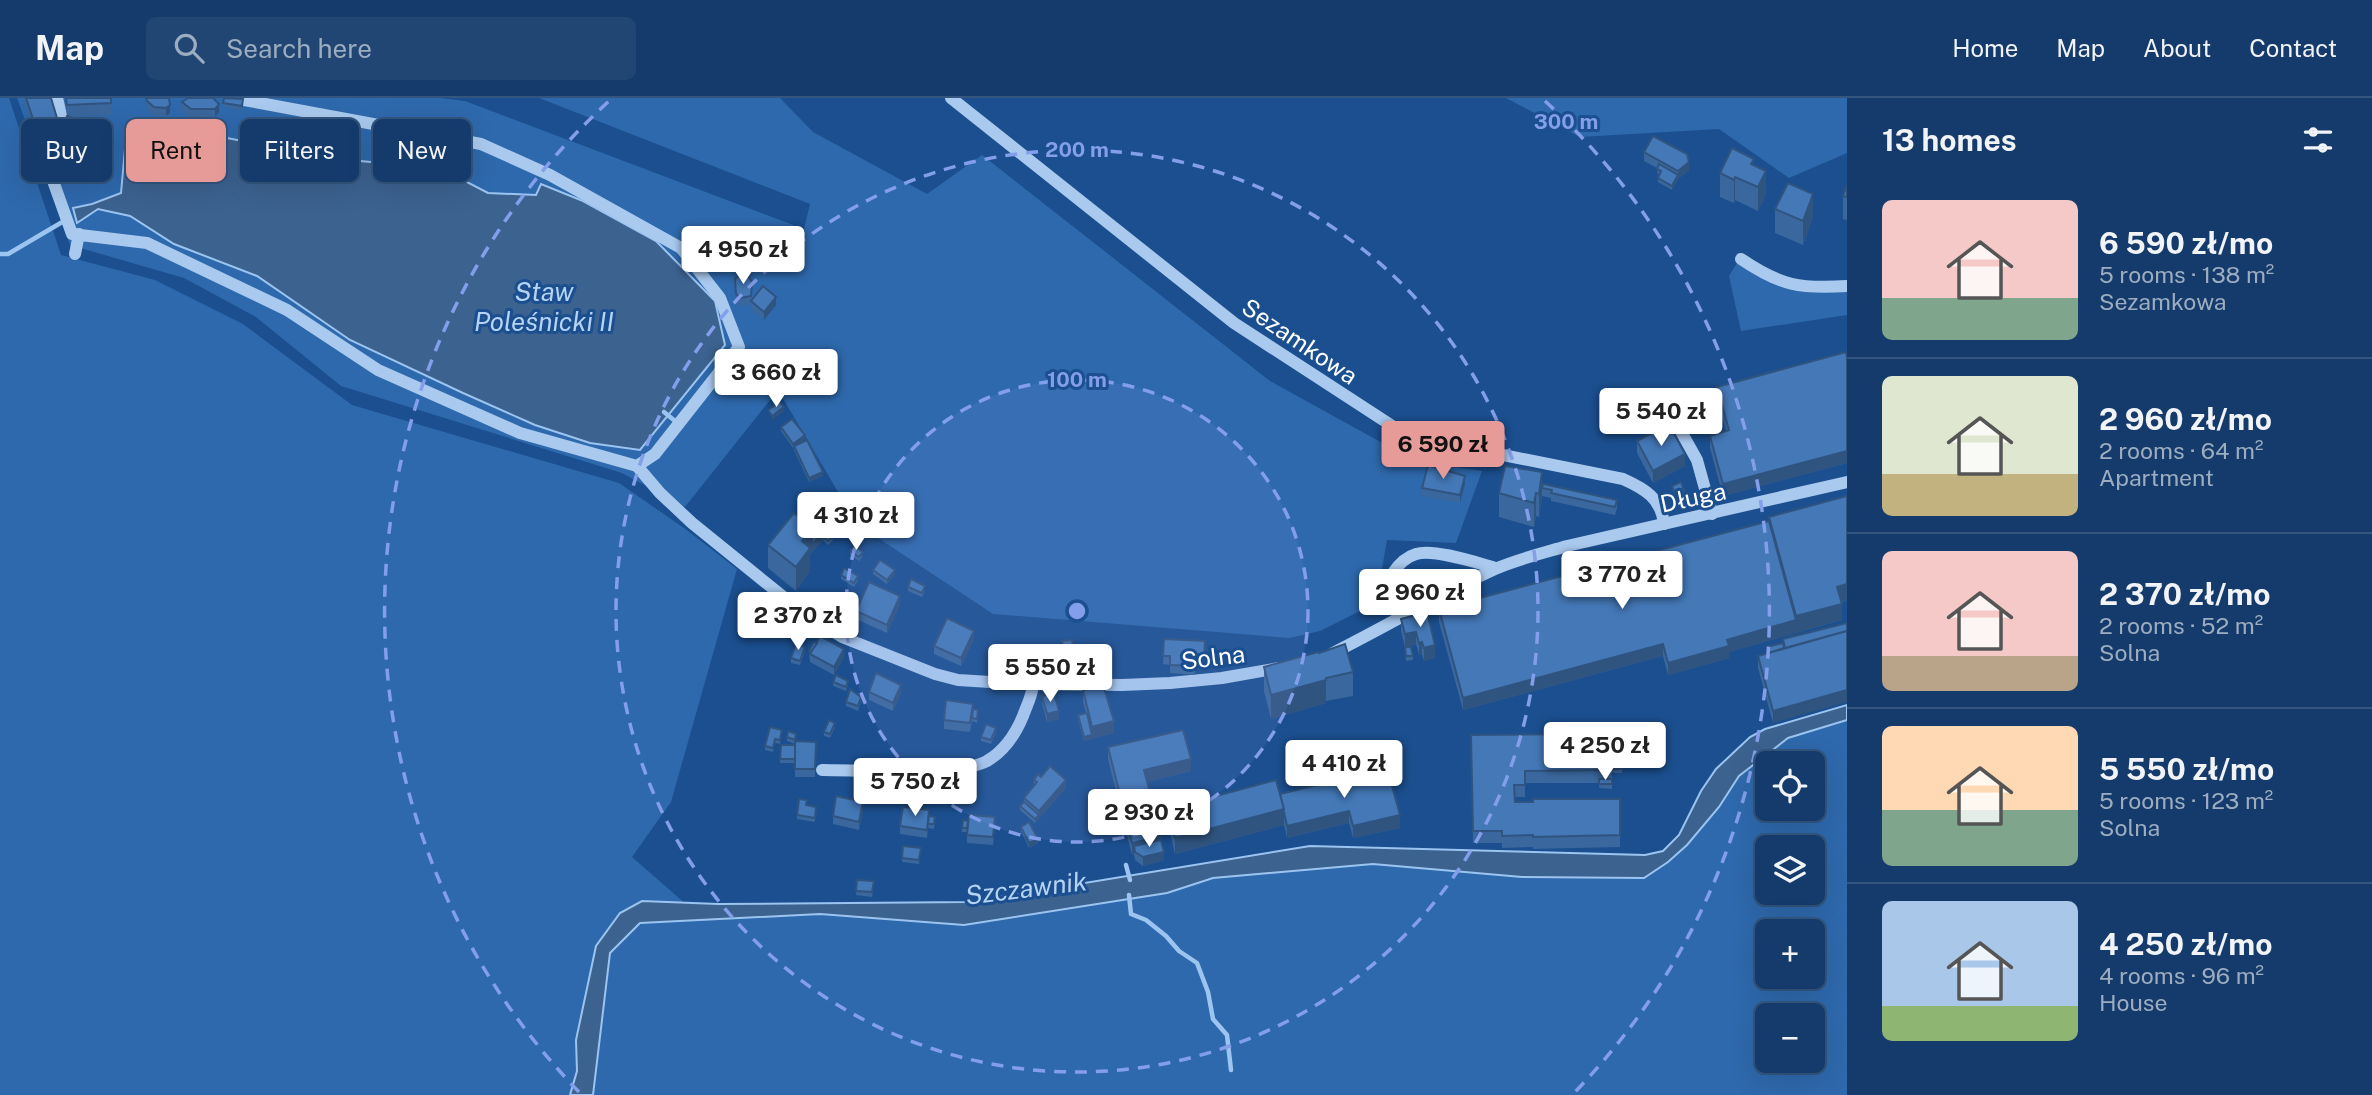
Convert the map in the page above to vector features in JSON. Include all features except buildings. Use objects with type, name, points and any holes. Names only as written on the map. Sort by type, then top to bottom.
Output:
[{"type":"street","points":[[57,98],[63,124],[47,164],[75,234],[75,254]]},
{"type":"street","points":[[75,234],[148,243],[286,310],[378,370],[520,433],[637,466],[655,454],[739,347],[720,298],[681,248],[550,175],[481,144],[233,98]]},
{"type":"street","name":"Sezamkowa","points":[[951,98],[1234,323],[1400,431],[1438,442],[1623,479],[1644,489],[1660,507],[1664,524]]},
{"type":"street","points":[[1741,259],[1772,278],[1798,287],[1847,286]]},
{"type":"street","points":[[1674,419],[1697,460],[1712,514]]},
{"type":"street","name":"Solna","points":[[637,466],[660,493],[692,523],[791,604],[842,637],[935,674],[958,680],[1032,685],[1170,683],[1296,666]]},
{"type":"street","name":"Długa","points":[[1321,658],[1496,568],[1547,552],[1847,482]]},
{"type":"street","points":[[1404,616],[1393,610],[1387,602],[1386,592],[1390,577],[1403,561],[1415,554],[1428,553],[1463,559],[1496,568]]},
{"type":"street","points":[[821,770],[963,770],[987,761],[1006,746],[1018,729],[1032,693],[1032,685]]},
{"type":"shaded area","points":[[0,98],[9,98],[21,134],[21,182],[37,182],[61,255],[155,280],[243,324],[352,405],[619,483],[737,569],[671,802],[632,857],[703,919],[1167,893],[1213,878],[1373,864],[1522,877],[1644,878],[1719,807],[1738,777],[1755,764],[1755,821],[1825,821],[1825,751],[1771,751],[1788,738],[1847,720],[1847,1095],[0,1095]]},
{"type":"shaded area","points":[[17,98],[440,98],[465,101],[804,229],[810,204],[539,98],[780,98],[813,132],[927,194],[982,155],[1270,381],[1415,461],[1482,471],[1456,543],[1387,540],[1376,603],[1320,631],[1290,638],[993,614],[863,528],[880,522],[841,497],[778,390],[685,507],[622,473],[341,386],[256,317],[184,278],[70,245],[47,182],[112,182],[112,119],[25,119]],"holes":[[[126,119],[226,119],[226,138],[240,140],[240,119],[359,119],[359,161],[373,162],[373,119],[471,119],[471,182],[467,182],[488,193],[536,195],[541,184],[463,393],[350,340],[257,276],[174,244],[130,216],[97,209],[73,208],[121,193]]]},
{"type":"shaded area","points":[[1506,98],[1847,98],[1847,153],[1789,178],[1719,129],[1580,137]]},
{"type":"shaded area","points":[[1737,263],[1764,279],[1789,288],[1847,290],[1847,315],[1741,331],[1729,276]]},
{"type":"water","name":"Staw Poleśnicki II","points":[[126,138],[126,182],[226,182],[226,138],[240,140],[240,182],[359,182],[359,161],[373,162],[373,182],[467,182],[488,193],[536,195],[541,184],[583,201],[656,241],[715,301],[725,345],[640,450],[590,443],[535,425],[350,340],[257,276],[174,244],[130,216],[98,209],[77,223],[73,208],[121,193]]},
{"type":"water","points":[[1847,705],[1847,720],[1788,738],[1771,751],[1755,751],[1755,764],[1739,776],[1719,807],[1687,845],[1644,878],[1522,877],[1373,864],[1213,878],[1167,893],[964,925],[820,914],[640,923],[610,953],[593,1095],[570,1095],[577,1071],[576,1040],[596,946],[620,913],[642,901],[718,904],[968,902],[1310,846],[1645,855],[1663,851],[1679,835],[1701,791],[1716,769],[1750,737],[1765,729]]},
{"type":"waterway","points":[[0,254],[8,254],[64,221]]},
{"type":"waterway","points":[[664,412],[675,421]]},
{"type":"waterway","points":[[1126,865],[1130,880]]},
{"type":"waterway","points":[[1129,895],[1131,914],[1146,920],[1179,951],[1197,963],[1208,992],[1213,1019],[1227,1035],[1231,1070]]},
{"type":"water label","name":"Szczawnik","points":[[1026,888]]}]
